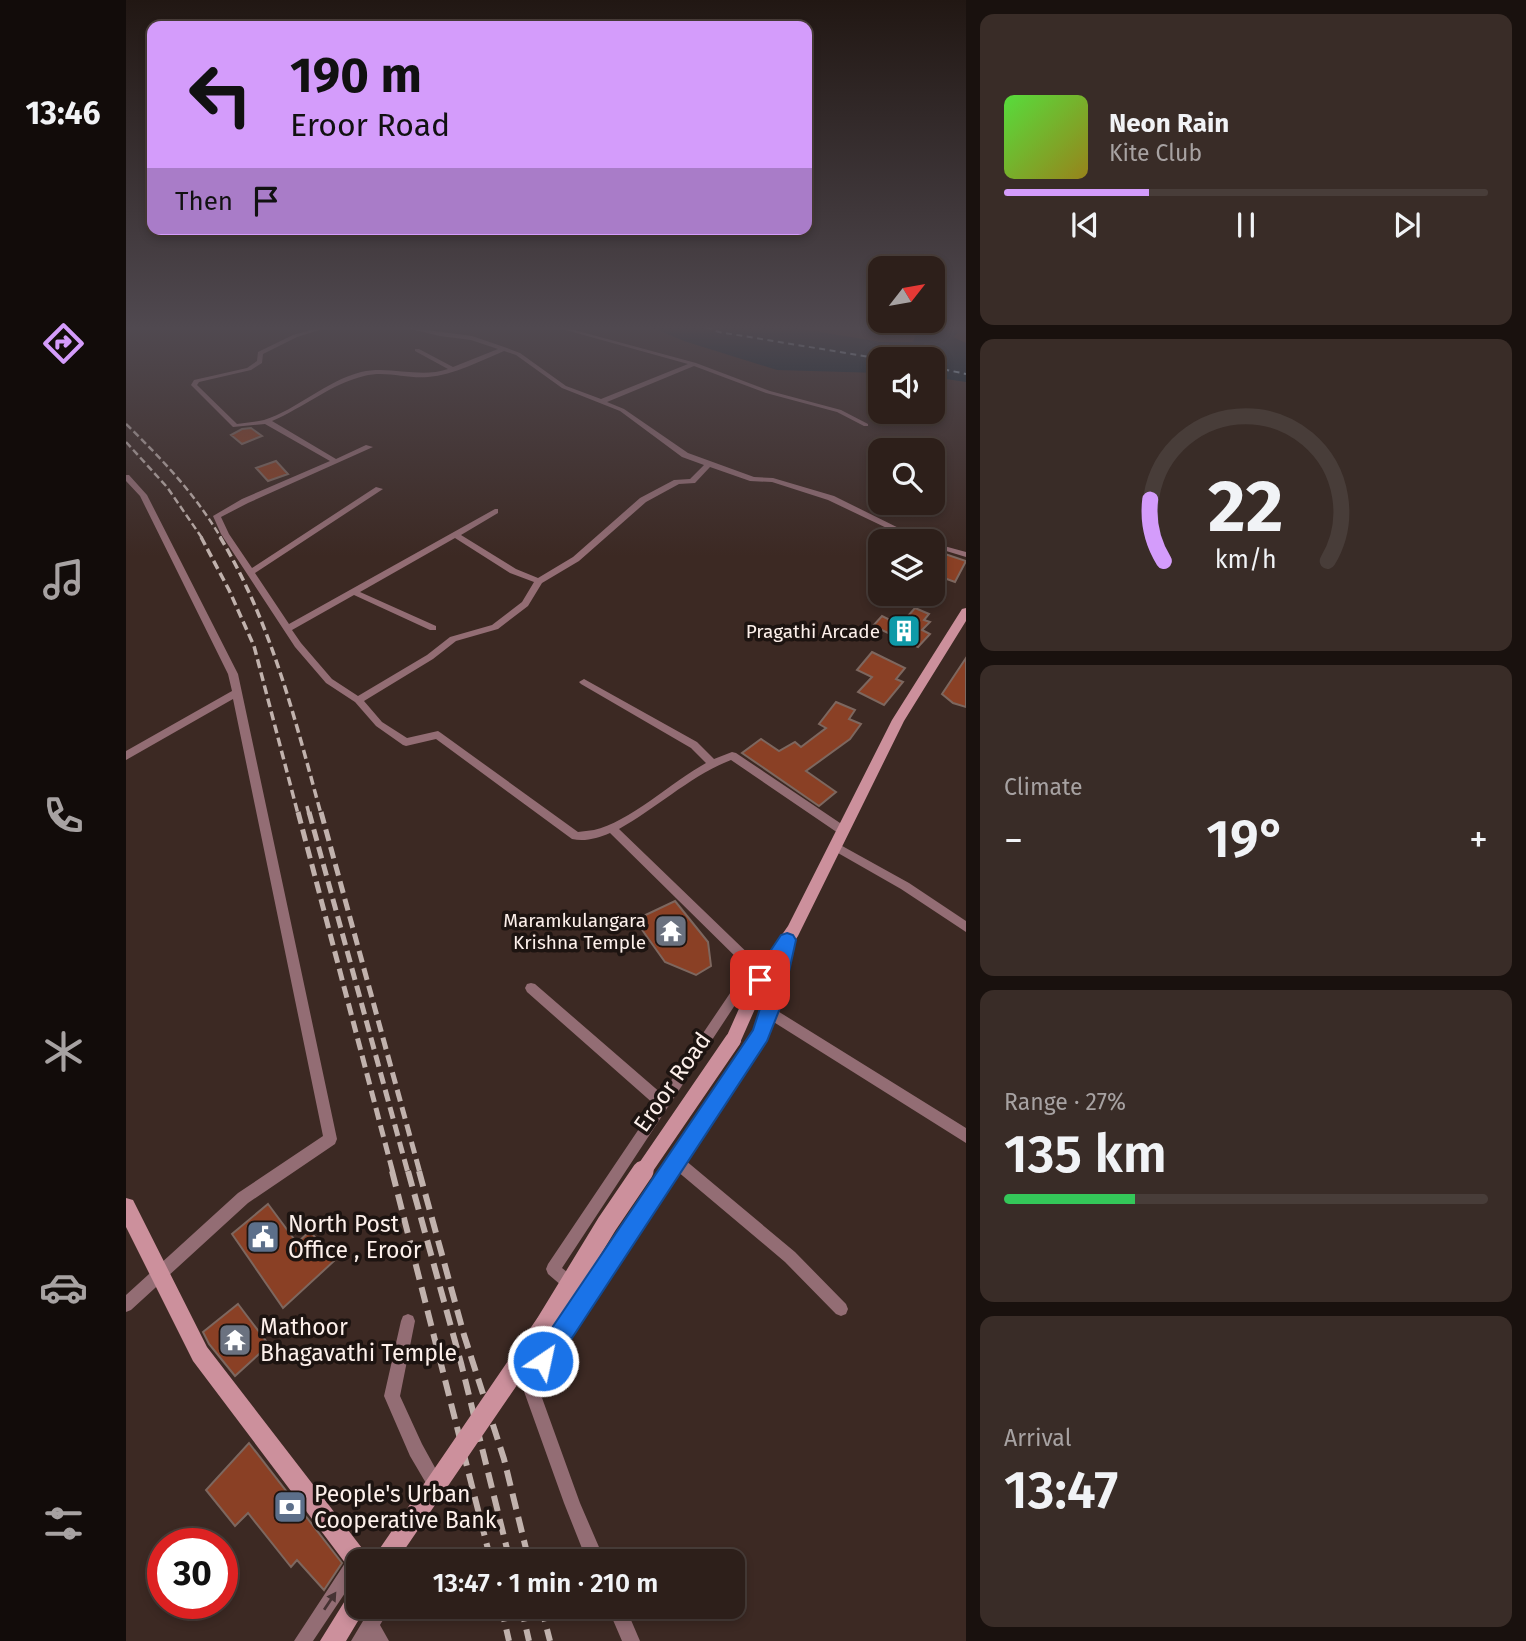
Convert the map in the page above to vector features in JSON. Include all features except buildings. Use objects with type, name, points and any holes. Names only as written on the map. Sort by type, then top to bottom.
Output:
[{"type":"main road","name":"Eroor Road","points":[[392,1549],[546,1324],[657,1148],[733,1040],[760,980],[787,940],[898,720],[966,612]]},
{"type":"main road","points":[[126,1207],[200,1354],[349,1549]]},
{"type":"main road","points":[[332,1641],[346,1619]]},
{"type":"street","points":[[212,404],[235,426],[266,421],[302,404]]},
{"type":"street","points":[[604,404],[622,410],[685,455],[753,479],[774,480],[831,498],[896,529]]},
{"type":"street","points":[[811,404],[839,411],[866,425]]},
{"type":"street","points":[[266,421],[335,461]]},
{"type":"street","points":[[369,447],[217,516],[287,629],[329,681],[358,700],[379,724],[406,742],[438,735],[576,836],[586,837],[611,828],[712,763],[732,756],[842,831]]},
{"type":"street","points":[[358,700],[429,657],[453,639],[495,627],[525,604],[539,581],[576,559],[643,500],[677,482],[692,481],[708,464]]},
{"type":"street","points":[[126,477],[143,495],[233,674],[330,1139],[243,1198],[126,1305]]},
{"type":"street","points":[[250,573],[379,489]]},
{"type":"street","points":[[287,629],[495,511]]},
{"type":"street","points":[[454,535],[513,571],[539,581]]},
{"type":"street","points":[[945,548],[966,555]]},
{"type":"street","points":[[354,592],[433,628]]},
{"type":"street","points":[[584,682],[694,745],[712,763]]},
{"type":"street","points":[[126,756],[238,692]]},
{"type":"street","points":[[586,1297],[553,1269],[754,967],[611,828]]},
{"type":"street","points":[[835,846],[905,886],[966,927]]},
{"type":"street","points":[[591,1549],[528,1383],[760,1035],[769,1012],[787,940]]},
{"type":"street","points":[[531,988],[662,1103]]},
{"type":"street","points":[[769,1012],[966,1136]]},
{"type":"street","points":[[677,1161],[790,1257],[841,1309]]},
{"type":"street","points":[[408,1321],[392,1396],[416,1450],[437,1485]]},
{"type":"street","points":[[303,1641],[346,1576]]},
{"type":"street","points":[[370,1636],[377,1619]]},
{"type":"street","points":[[622,1619],[631,1641]]},
{"type":"railway","points":[[126,424],[178,478],[221,538]]},
{"type":"railway","points":[[126,442],[167,487],[202,538]]},
{"type":"railway","points":[[201,537],[254,646],[298,814]]},
{"type":"railway","points":[[220,537],[238,569],[268,637],[321,814]]},
{"type":"railway","points":[[307,806],[309,814]]},
{"type":"railway","points":[[298,812],[393,1173]]},
{"type":"railway","points":[[309,812],[408,1173]]},
{"type":"railway","points":[[321,812],[420,1173]]},
{"type":"railway","points":[[392,1171],[488,1549]]},
{"type":"railway","points":[[408,1171],[461,1363],[507,1549]]},
{"type":"railway","points":[[419,1171],[464,1335],[504,1459],[526,1549]]},
{"type":"railway","points":[[504,1619],[509,1641]]},
{"type":"railway","points":[[524,1619],[529,1641]]},
{"type":"railway","points":[[544,1619],[550,1641]]},
{"type":"place","name":"Pragathi Arcade","points":[[904,631]]},
{"type":"place","name":"Maramkulangara Krishna Temple","points":[[671,931]]},
{"type":"place","name":"North Post Office , Eroor","points":[[263,1237]]},
{"type":"place","name":"Mathoor Bhagavathi Temple","points":[[235,1340]]},
{"type":"place","name":"People's Urban Cooperative Bank","points":[[290,1507]]},
{"type":"route","points":[[543,1361],[760,1035],[773,1003],[787,940],[760,980]]}]
